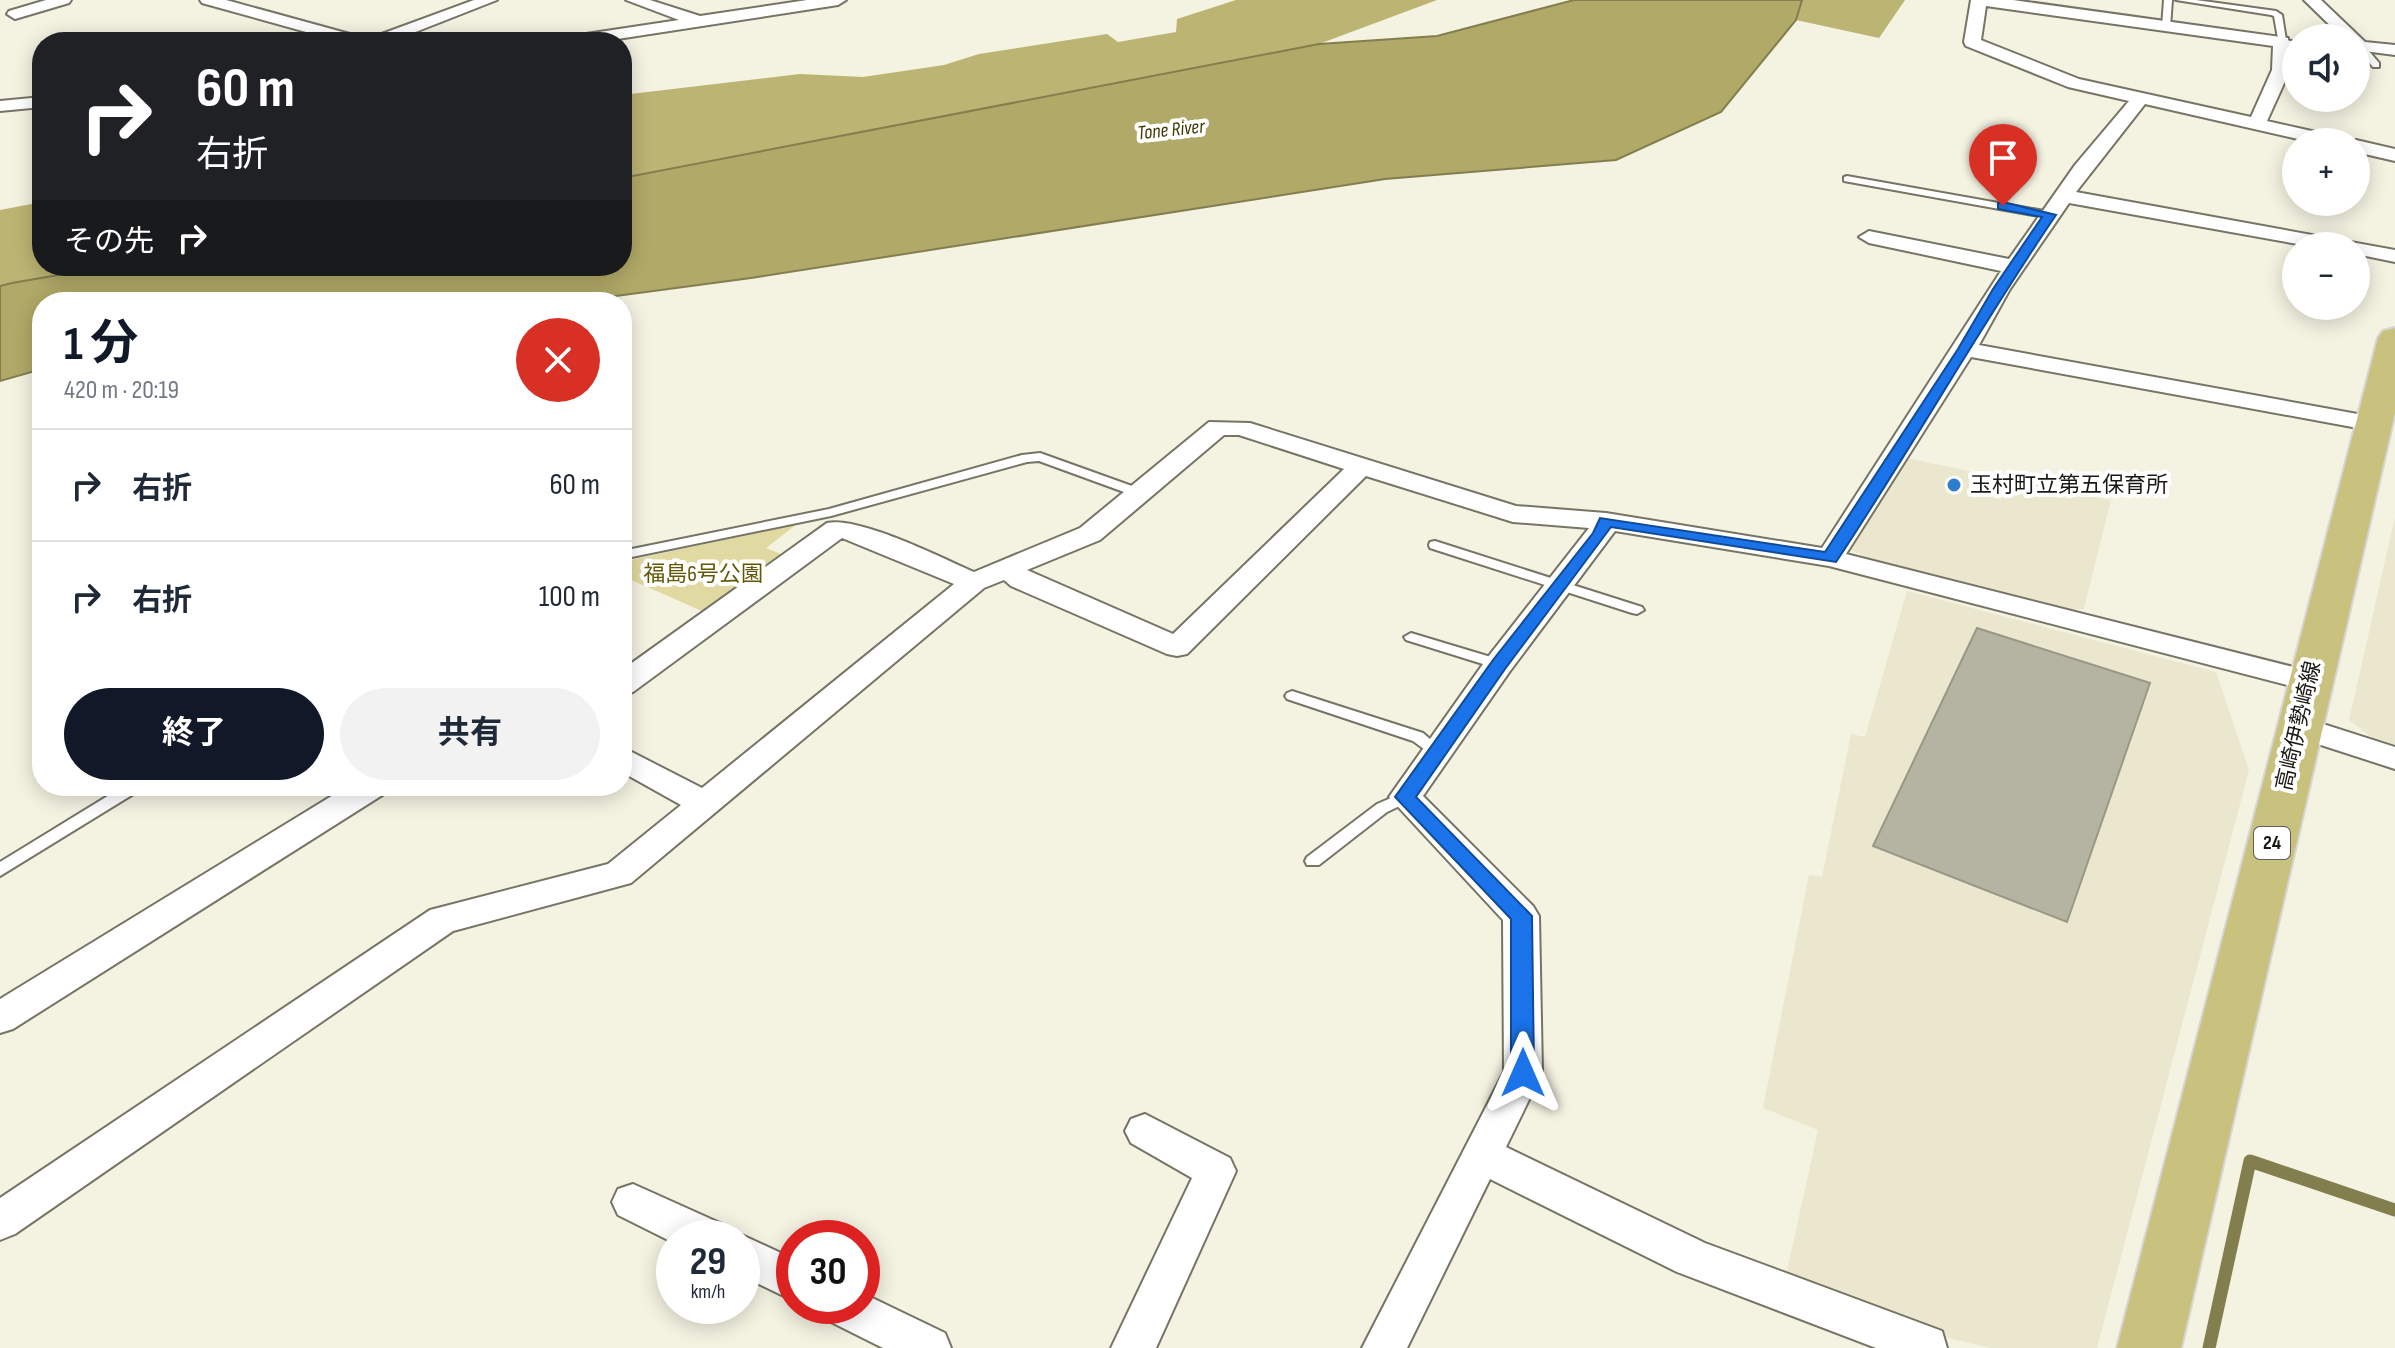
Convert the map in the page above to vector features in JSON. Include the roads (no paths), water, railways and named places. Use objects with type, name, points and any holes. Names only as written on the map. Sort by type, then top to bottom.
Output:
[{"type":"main road","name":"高崎伊勢崎線","points":[[2149,1348],[2395,338]]},
{"type":"street","points":[[15,14],[63,0]]},
{"type":"street","points":[[208,0],[325,32]]},
{"type":"street","points":[[401,32],[489,0]]},
{"type":"street","points":[[634,0],[703,22]]},
{"type":"street","points":[[632,32],[838,0]]},
{"type":"street","points":[[2282,42],[1979,0],[1970,40],[1977,46],[2060,79],[2282,130]]},
{"type":"street","points":[[2312,0],[2337,24]]},
{"type":"street","points":[[2370,46],[2395,50]]},
{"type":"street","points":[[2257,124],[2282,67]]},
{"type":"street","points":[[1830,558],[2015,267],[2057,206],[2140,99]]},
{"type":"street","points":[[0,106],[32,103]]},
{"type":"street","points":[[2370,149],[2395,155]]},
{"type":"street","points":[[2057,206],[2282,237]]},
{"type":"street","points":[[1869,237],[2015,267]]},
{"type":"street","points":[[2370,251],[2395,256]]},
{"type":"street","points":[[1965,349],[2374,424]]},
{"type":"street","points":[[0,1221],[442,920],[619,874],[974,582],[1090,534],[1209,432],[1229,426],[1513,514],[1606,521],[1830,558],[2310,681]]},
{"type":"street","points":[[1008,569],[1021,580],[1177,647],[1362,466]]},
{"type":"street","points":[[632,677],[834,520],[974,582]]},
{"type":"street","points":[[1384,1348],[1523,1073],[1521,916],[1405,797],[1499,664],[1600,534],[1606,521]]},
{"type":"street","points":[[2298,727],[2395,758]]},
{"type":"street","points":[[632,764],[705,804]]},
{"type":"street","points":[[0,1018],[357,796]]},
{"type":"street","points":[[1133,1348],[1216,1171],[1145,1131]]},
{"type":"street","points":[[1482,1155],[1692,1258],[1926,1346]]},
{"type":"street","points":[[633,1202],[670,1220]]},
{"type":"street","points":[[880,1324],[929,1348]]},
{"type":"lane","points":[[2166,27],[2168,0]]},
{"type":"lane","points":[[2180,0],[2273,13],[2278,15],[2282,25]]},
{"type":"lane","points":[[2370,58],[2376,65]]},
{"type":"lane","points":[[1847,179],[2057,206]]},
{"type":"lane","points":[[632,553],[834,520],[1040,457],[1139,493]]},
{"type":"lane","points":[[1435,545],[1637,610]]},
{"type":"lane","points":[[1411,637],[1499,664]]},
{"type":"lane","points":[[1292,696],[1418,737],[1437,751]]},
{"type":"lane","points":[[0,870],[119,796]]},
{"type":"lane","points":[[1313,861],[1382,808],[1405,797]]},
{"type":"water","name":"Tone River","points":[[1574,0],[1802,0],[1796,20],[1721,112],[1616,160],[1385,179],[632,294],[32,292],[32,372],[0,381],[0,286],[12,283],[52,276],[632,276],[632,176],[1319,44],[1437,36]]},
{"type":"waterway","points":[[2209,1348],[2250,1161],[2395,1210]]},
{"type":"place","name":"玉村町立第五保育所","points":[[1954,485]]},
{"type":"park label","name":"福島6号公園","points":[[703,574]]}]
